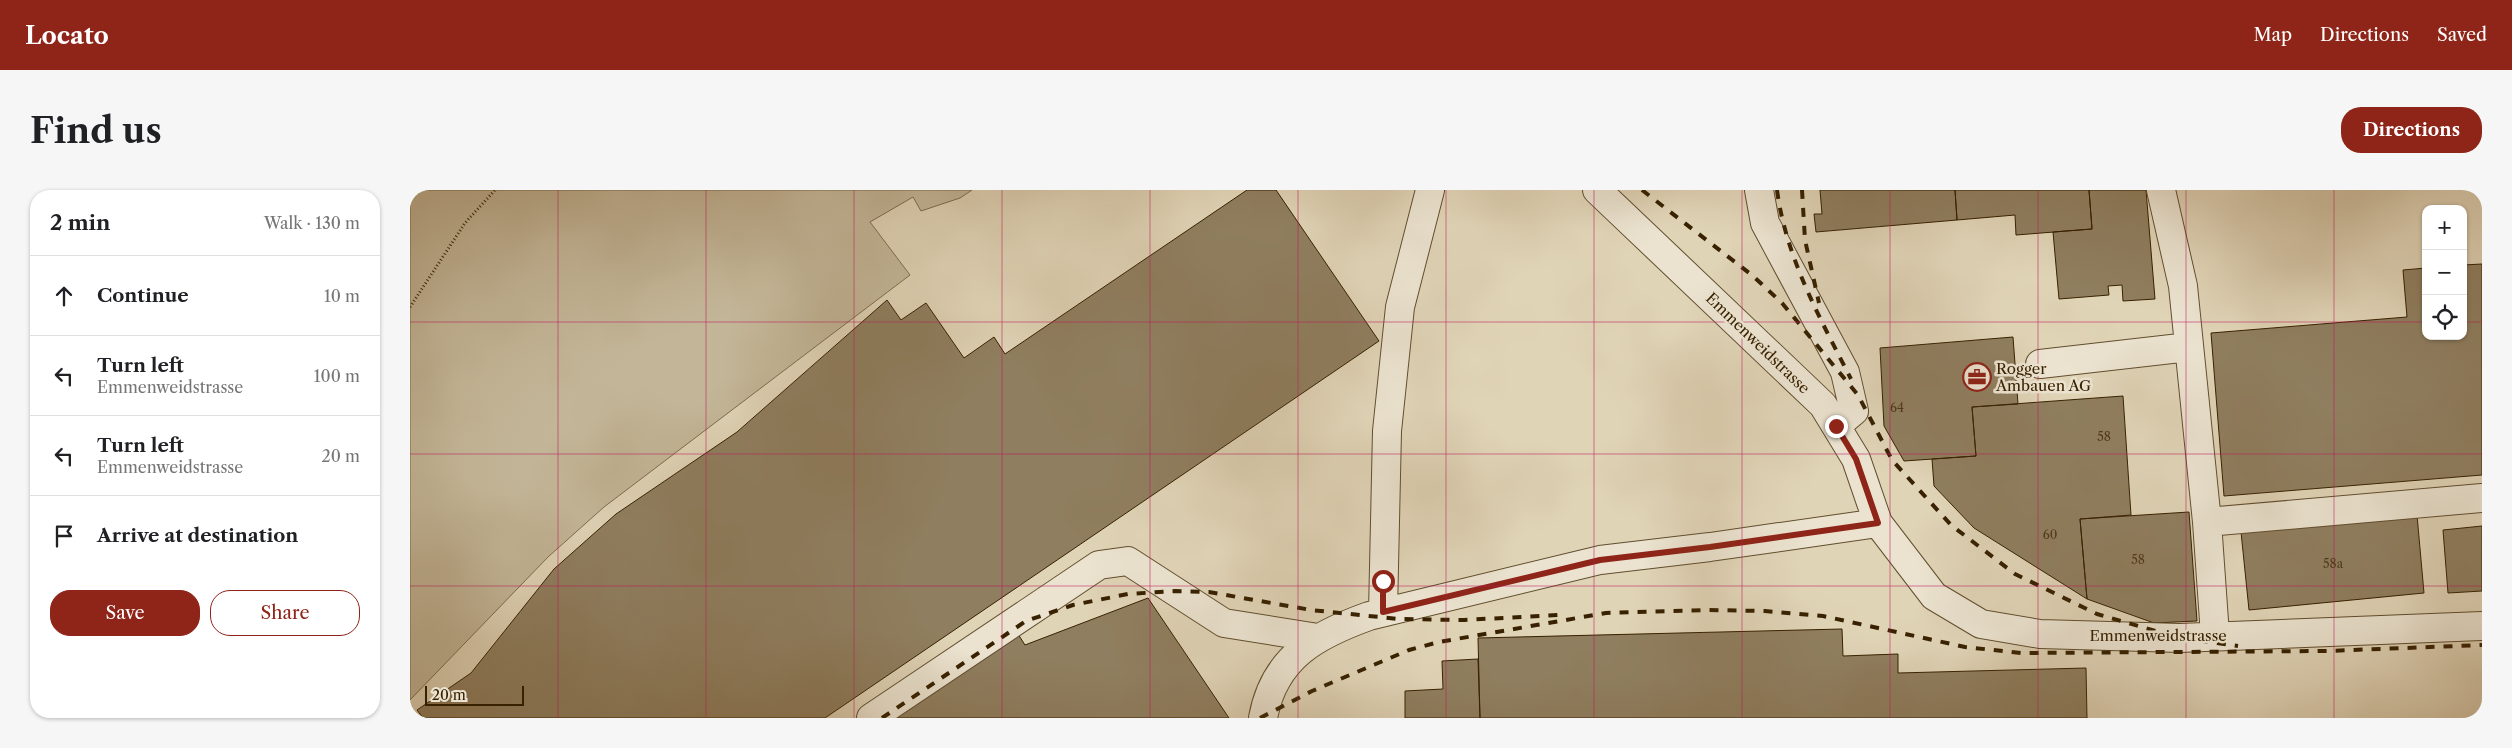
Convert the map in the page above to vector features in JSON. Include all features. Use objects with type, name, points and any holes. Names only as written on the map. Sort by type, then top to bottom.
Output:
[{"type":"street","points":[[1383,612],[1388,431],[1400,307],[1430,190]]},
{"type":"street","name":"Emmenweidstrasse","points":[[1597,190],[1823,405],[1856,459],[1878,523],[1934,596],[1981,624],[2040,634],[2180,638],[2215,635],[2482,626]]},
{"type":"street","points":[[1758,190],[1765,224],[1845,372],[1854,411],[1836,426]]},
{"type":"street","points":[[2161,190],[2183,286],[2207,522],[2215,635]]},
{"type":"street","points":[[2040,364],[2189,347]]},
{"type":"street","points":[[2207,522],[2482,498]]},
{"type":"street","points":[[1264,718],[1269,696],[1288,663],[1301,648],[1341,626],[1383,612],[1600,560],[1710,547],[1878,523]]},
{"type":"street","points":[[871,718],[1098,565],[1128,561],[1224,623],[1318,638]]},
{"type":"path","points":[[410,307],[465,224],[495,190]]},
{"type":"shaded area","points":[[410,190],[972,190],[960,198],[921,211],[913,197],[870,222],[910,275],[604,507],[548,557],[410,700]]},
{"type":"building","points":[[1247,190],[1276,190],[1379,341],[825,718],[423,718],[417,710],[471,673],[554,569],[616,514],[737,432],[887,300],[901,320],[926,303],[964,358],[994,337],[1005,354]]},
{"type":"building","points":[[1820,190],[1955,190],[1957,220],[1816,232],[1814,214],[1822,214]]},
{"type":"building","points":[[1955,190],[2089,190],[2092,229],[2016,235],[2015,215],[1957,220]]},
{"type":"building","points":[[2089,190],[2146,190],[2155,299],[2123,301],[2122,285],[2108,286],[2109,295],[2059,299],[2053,232],[2092,229]]},
{"type":"building","points":[[2482,264],[2482,475],[2224,496],[2211,333],[2407,317],[2403,270],[2422,268],[2422,340],[2467,340],[2467,265]]},
{"type":"building","points":[[2013,337],[2018,404],[1972,407],[1976,456],[1904,461],[1884,426],[1880,348]]},
{"type":"building","points":[[2123,396],[2131,515],[2080,519],[2087,599],[1974,528],[1934,486],[1932,459],[1976,456],[1972,407]]},
{"type":"building","points":[[2189,512],[2197,621],[2154,623],[2087,599],[2080,519]]},
{"type":"building","points":[[2417,515],[2424,593],[2249,610],[2241,532]]},
{"type":"building","points":[[2482,526],[2482,591],[2448,593],[2443,530]]},
{"type":"building","points":[[1148,598],[1229,718],[894,718],[1018,634],[1025,645]]},
{"type":"building","points":[[1842,629],[1843,656],[1898,654],[1898,673],[2086,668],[2087,718],[1480,718],[1478,638]]},
{"type":"building","points":[[1478,659],[1480,718],[1405,718],[1405,691],[1443,689],[1442,661]]},
{"type":"railway","points":[[1642,190],[1753,276],[1782,303],[1858,395],[1892,460],[1951,525],[2015,574],[2097,614],[2180,638],[2238,646]]},
{"type":"railway","points":[[1777,190],[1781,215],[1796,264],[1816,310],[1851,379]]},
{"type":"railway","points":[[1802,190],[1805,240],[1819,303]]},
{"type":"railway","points":[[882,718],[1026,621],[1073,605],[1128,594],[1175,591],[1209,592],[1311,610],[1399,619],[1464,620],[1559,615]]},
{"type":"railway","points":[[1260,718],[1312,691],[1409,650],[1439,642],[1606,613],[1707,610],[1765,611],[1823,616],[1965,647],[2021,653],[2327,651],[2482,645]]},
{"type":"place","name":"Rogger Ambauen AG","points":[[1977,377]]},
{"type":"route","points":[[1383,581],[1383,612],[1600,560],[1710,547],[1878,523],[1856,459],[1836,426]]}]
